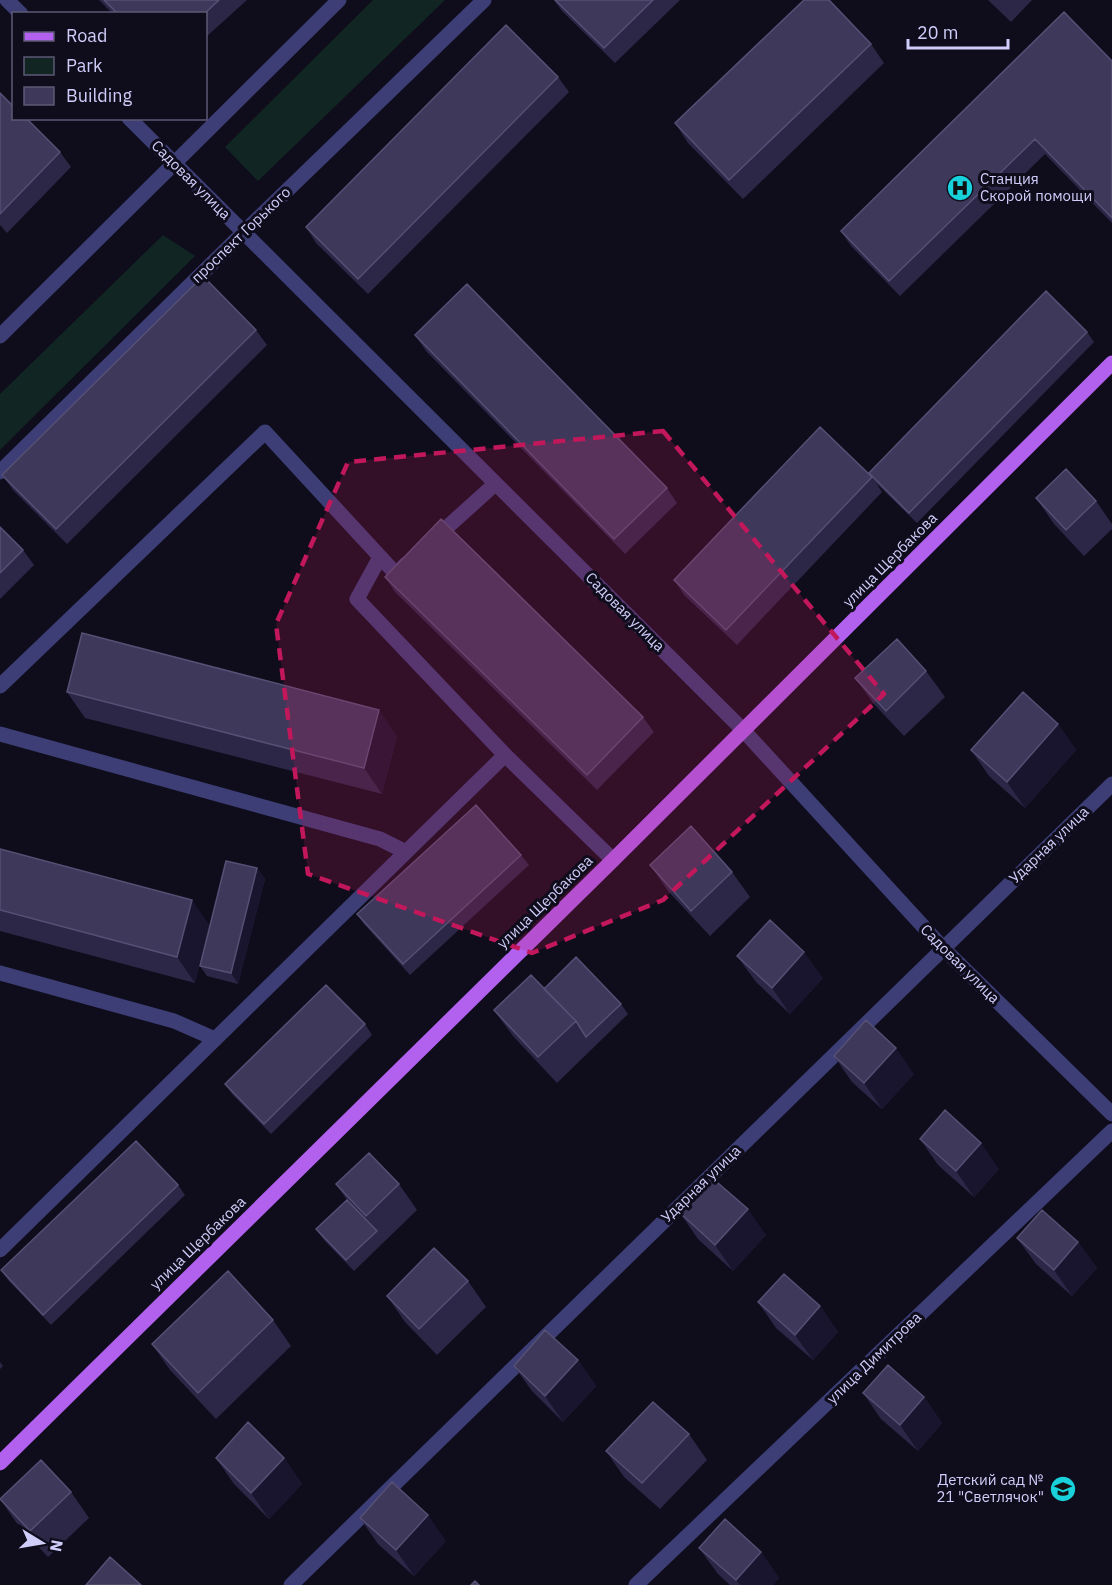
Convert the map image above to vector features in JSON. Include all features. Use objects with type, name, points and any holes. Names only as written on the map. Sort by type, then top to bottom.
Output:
[{"type":"main road","name":"улица Щербакова","points":[[0,1463],[614,860],[1112,363]]},
{"type":"street","points":[[7,0],[19,12]]},
{"type":"street","points":[[0,336],[339,0]]},
{"type":"street","name":"проспект Горького","points":[[0,472],[484,0]]},
{"type":"street","name":"Садовая улица","points":[[131,120],[744,731],[943,948],[1112,1114]]},
{"type":"street","points":[[0,686],[265,432],[396,574],[495,484]]},
{"type":"street","points":[[380,557],[357,599],[505,755],[614,860]]},
{"type":"street","points":[[0,734],[380,839],[406,852]]},
{"type":"street","points":[[0,1250],[505,755]]},
{"type":"street","name":"Ударная улица","points":[[291,1585],[1112,784]]},
{"type":"street","points":[[0,973],[174,1022],[215,1039]]},
{"type":"street","name":"улица Димитрова","points":[[636,1585],[1112,1131]]},
{"type":"highlighted area","points":[[663,431],[884,694],[663,900],[532,953],[308,874],[276,624],[348,462]]},
{"type":"green space","points":[[373,0],[445,0],[258,181],[225,147]]},
{"type":"green space","points":[[163,235],[195,256],[0,450],[0,394]]},
{"type":"building","points":[[104,0],[219,0],[206,12],[116,12]]},
{"type":"building","points":[[555,0],[653,0],[604,48]]},
{"type":"building","points":[[804,0],[829,0],[871,44],[729,180],[675,123]]},
{"type":"building","name":"Станция Скорой помощи","points":[[1064,12],[1112,61],[1112,218],[1035,139],[889,281],[841,231]]},
{"type":"building","points":[[506,25],[558,77],[358,279],[306,227]]},
{"type":"building","points":[[0,93],[12,105],[12,120],[28,120],[60,152],[0,214]]},
{"type":"building","points":[[203,276],[256,330],[56,529],[2,475]]},
{"type":"building","points":[[467,284],[667,488],[614,539],[415,335]]},
{"type":"building","points":[[1046,291],[1087,332],[909,513],[869,473]]},
{"type":"building","points":[[820,427],[872,477],[726,630],[674,580]]},
{"type":"building","points":[[1066,469],[1096,501],[1066,530],[1036,498]]},
{"type":"building","points":[[441,519],[643,717],[587,775],[385,577]]},
{"type":"building","points":[[0,527],[23,550],[0,573]]},
{"type":"building","points":[[82,633],[379,710],[364,768],[67,692]]},
{"type":"building","points":[[897,639],[926,671],[886,711],[855,678]]},
{"type":"building","points":[[1023,692],[1058,724],[1007,782],[971,750]]},
{"type":"building","points":[[476,805],[521,855],[403,964],[357,914]]},
{"type":"building","points":[[691,826],[732,872],[691,911],[650,865]]},
{"type":"building","points":[[0,849],[192,900],[177,957],[0,910]]},
{"type":"building","points":[[226,861],[257,868],[231,973],[200,966]]},
{"type":"building","points":[[770,920],[804,952],[772,988],[737,956]]},
{"type":"building","points":[[576,957],[621,1004],[586,1037],[576,1021],[544,989]]},
{"type":"building","points":[[531,975],[576,1021],[538,1057],[494,1010]]},
{"type":"building","points":[[326,985],[365,1024],[264,1124],[225,1084]]},
{"type":"building","points":[[866,1020],[896,1048],[864,1083],[834,1056]]},
{"type":"building","points":[[945,1110],[981,1143],[956,1171],[920,1139]]},
{"type":"building","points":[[136,1141],[178,1185],[43,1315],[1,1270]]},
{"type":"building","points":[[369,1153],[399,1184],[366,1216],[336,1184]]},
{"type":"building","points":[[711,1177],[748,1209],[715,1245],[680,1213]]},
{"type":"building","points":[[347,1200],[377,1231],[346,1260],[316,1229]]},
{"type":"building","points":[[1042,1210],[1078,1242],[1054,1270],[1017,1238]]},
{"type":"building","points":[[434,1248],[468,1281],[419,1329],[387,1296]]},
{"type":"building","points":[[228,1271],[273,1320],[198,1393],[152,1344]]},
{"type":"building","points":[[784,1274],[820,1306],[795,1335],[758,1302]]},
{"type":"building","points":[[545,1330],[578,1360],[545,1396],[514,1366]]},
{"type":"building","points":[[888,1365],[924,1397],[900,1425],[863,1393]]},
{"type":"building","points":[[653,1402],[689,1434],[642,1483],[606,1451]]},
{"type":"building","points":[[248,1422],[284,1458],[251,1493],[216,1458]]},
{"type":"building","points":[[41,1460],[71,1492],[30,1531],[0,1499]]},
{"type":"building","points":[[392,1482],[428,1515],[396,1550],[360,1518]]},
{"type":"building","points":[[725,1519],[761,1552],[736,1580],[699,1548]]},
{"type":"building","points":[[110,1557],[141,1585],[86,1585]]},
{"type":"place","name":"Станция Скорой помощи","points":[[960,188]]},
{"type":"place","name":"Детский сад № 21 \"Светлячок\"","points":[[1063,1489]]}]
